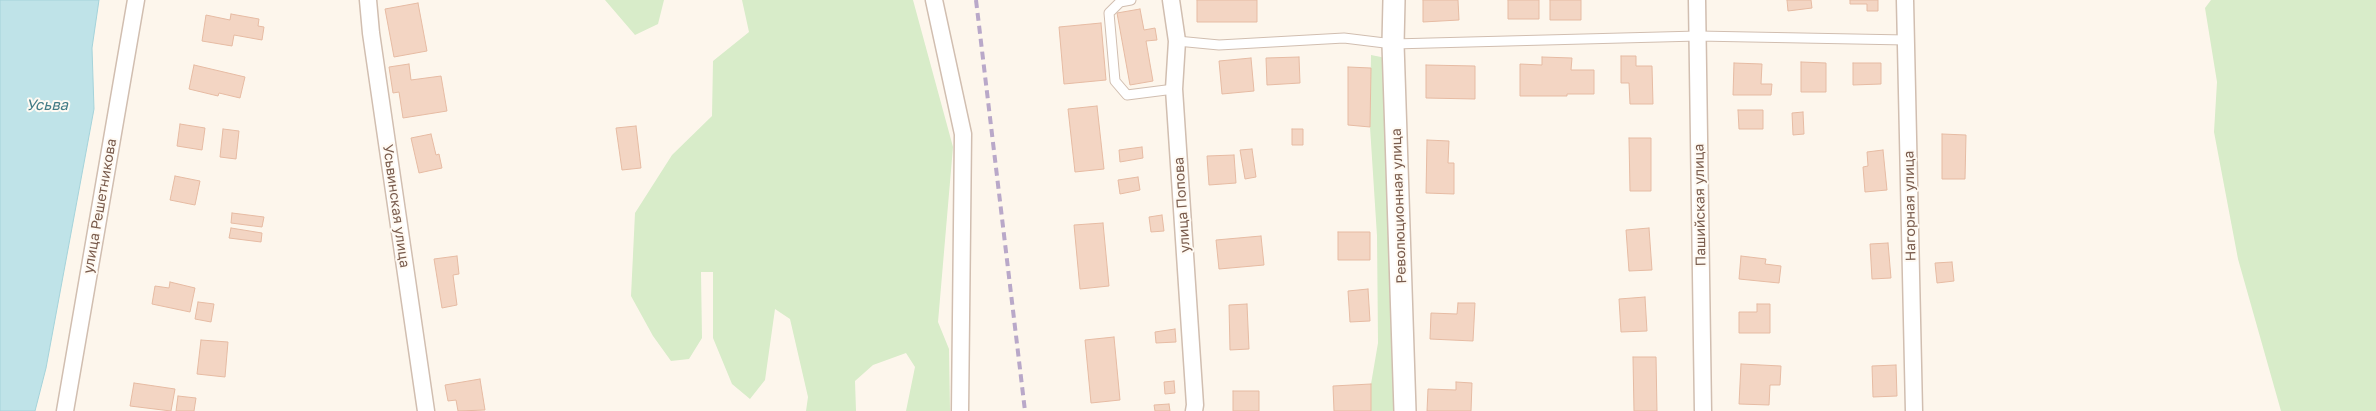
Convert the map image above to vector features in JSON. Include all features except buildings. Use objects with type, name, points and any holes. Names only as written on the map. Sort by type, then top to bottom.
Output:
[{"type":"street","name":"улица Решетникова","points":[[64,411],[136,0]]},
{"type":"street","name":"Усьвинская улица","points":[[368,0],[371,33],[426,411]]},
{"type":"street","points":[[934,0],[963,134],[960,411]]},
{"type":"street","name":"улица Попова","points":[[1171,0],[1177,40],[1174,89],[1194,411]]},
{"type":"street","name":"Революционная улица","points":[[1394,0],[1393,44],[1405,411]]},
{"type":"street","name":"Пашийская улица","points":[[1697,0],[1703,411]]},
{"type":"street","name":"Нагорная улица","points":[[1905,0],[1914,411]]},
{"type":"lane","points":[[1131,0],[1120,2],[1109,12],[1115,81],[1127,95],[1174,89]]},
{"type":"lane","points":[[1177,40],[1220,45],[1344,38],[1393,44],[1698,36],[1906,40]]},
{"type":"green space","points":[[605,0],[664,0],[658,24],[635,35]]},
{"type":"green space","points":[[742,0],[913,0],[953,147],[938,322],[949,349],[950,411],[906,411],[915,367],[906,353],[873,365],[855,381],[856,411],[806,411],[808,397],[790,319],[775,309],[765,380],[750,399],[732,384],[713,338],[713,272],[701,272],[702,338],[689,359],[671,361],[653,336],[631,296],[635,213],[672,155],[712,116],[713,61],[749,32]]},
{"type":"green space","points":[[2211,0],[2376,0],[2376,411],[2281,411],[2238,259],[2214,132],[2217,82],[2205,8]]},
{"type":"green space","points":[[1371,55],[1386,58],[1397,411],[1371,411],[1371,384],[1378,343],[1377,236],[1370,127]]},
{"type":"water","name":"Усьва","points":[[0,0],[99,0],[92,48],[94,109],[46,368],[35,411],[0,411]]},
{"type":"railway","points":[[976,0],[1025,411]]}]
